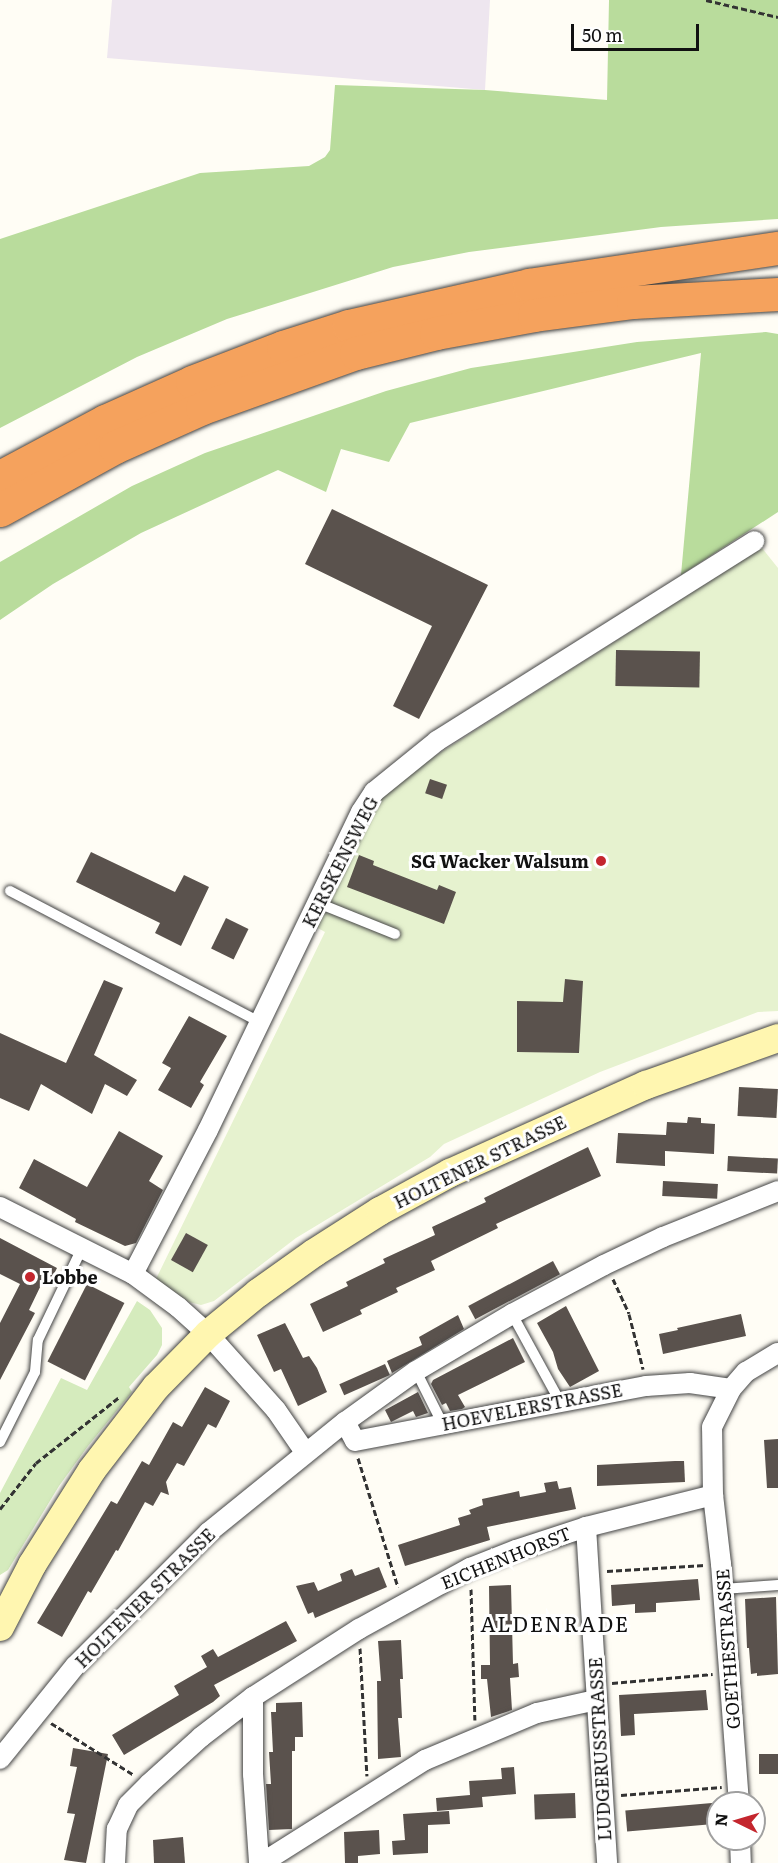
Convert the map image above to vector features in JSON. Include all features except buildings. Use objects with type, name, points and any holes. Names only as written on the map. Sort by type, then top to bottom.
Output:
[{"type":"highway","points":[[0,477],[105,421],[192,381],[284,347],[432,305],[529,285],[778,248]]},
{"type":"highway","points":[[631,269],[778,262]]},
{"type":"highway","points":[[0,510],[115,447],[202,408],[356,353],[436,333],[534,315],[633,302],[778,294]]},
{"type":"highway","points":[[707,297],[778,309]]},
{"type":"street","name":"KERSKENSWEG","points":[[133,1274],[260,1022],[361,812],[374,792],[437,741],[754,541]]},
{"type":"street","name":"HOLTENER STRASSE","points":[[0,1627],[32,1565],[92,1470],[156,1387],[208,1334],[314,1253],[380,1211],[450,1173],[584,1110],[646,1085],[778,1038]]},
{"type":"street","name":"HOLTENER STRASSE","points":[[0,1759],[75,1666],[209,1532],[305,1452],[345,1422],[416,1371],[512,1314],[604,1265],[778,1191]]},
{"type":"street","points":[[0,1206],[133,1274],[178,1307],[208,1334],[276,1410],[305,1452]]},
{"type":"street","points":[[713,1495],[712,1427],[731,1389],[746,1372],[778,1353]]},
{"type":"street","name":"HOEVELERSTRASSE","points":[[355,1441],[559,1400],[646,1386],[690,1383],[731,1389]]},
{"type":"street","points":[[345,1422],[355,1441]]},
{"type":"street","name":"EICHENHORST","points":[[115,1863],[117,1829],[128,1806],[149,1784],[201,1737],[254,1697],[358,1629],[470,1568],[586,1527],[713,1495]]},
{"type":"street","name":"GOETHESTRASSE","points":[[713,1495],[721,1564],[739,1791]]},
{"type":"street","name":"LUDGERUSSTRASSE","points":[[586,1527],[607,1863]]},
{"type":"street","points":[[254,1697],[253,1774],[261,1863],[425,1760],[537,1713],[596,1692]]},
{"type":"lane","points":[[10,891],[260,1022]]},
{"type":"lane","points":[[318,903],[395,934]]},
{"type":"lane","points":[[0,1442],[34,1372],[38,1340],[82,1248]]},
{"type":"lane","points":[[512,1314],[559,1400]]},
{"type":"lane","points":[[416,1371],[442,1423]]},
{"type":"lane","points":[[723,1590],[778,1585]]},
{"type":"path","points":[[706,0],[778,17]]},
{"type":"path","points":[[604,1265],[629,1314],[646,1386]]},
{"type":"path","points":[[0,1509],[36,1463],[114,1399],[156,1387]]},
{"type":"path","points":[[355,1441],[356,1452],[403,1603]]},
{"type":"path","points":[[590,1572],[721,1564]]},
{"type":"path","points":[[470,1568],[475,1740]]},
{"type":"path","points":[[358,1629],[368,1796]]},
{"type":"path","points":[[596,1692],[730,1673]]},
{"type":"path","points":[[35,1713],[149,1784]]},
{"type":"path","points":[[604,1796],[706,1795]]},
{"type":"shaded area","points":[[112,0],[490,0],[485,90],[107,58]]},
{"type":"green space","points":[[609,0],[778,0],[778,219],[661,227],[469,252],[393,267],[227,319],[137,357],[0,428],[0,239],[200,173],[309,166],[325,157],[330,150],[335,85],[485,90],[607,100]]},
{"type":"green space","points":[[766,332],[778,334],[778,512],[681,575],[701,353],[410,423],[389,462],[341,449],[326,492],[278,470],[141,533],[53,584],[0,620],[0,562],[132,486],[205,453],[386,391],[471,368],[637,342]]},
{"type":"green space","points":[[762,548],[778,568],[778,1011],[758,1012],[600,1072],[444,1144],[430,1157],[296,1238],[214,1301],[201,1305],[189,1302],[156,1279],[325,932],[316,927],[374,807],[405,775]]},
{"type":"green space","points":[[137,1301],[150,1310],[162,1328],[162,1345],[157,1355],[129,1387],[132,1392],[59,1486],[8,1570],[0,1575],[0,1493],[61,1378],[87,1390]]},
{"type":"place","name":"SG Wacker Walsum","points":[[601,861]]},
{"type":"place","name":"Lobbe","points":[[30,1277]]},
{"type":"district","name":"ALDENRADE","points":[[555,1623]]}]
